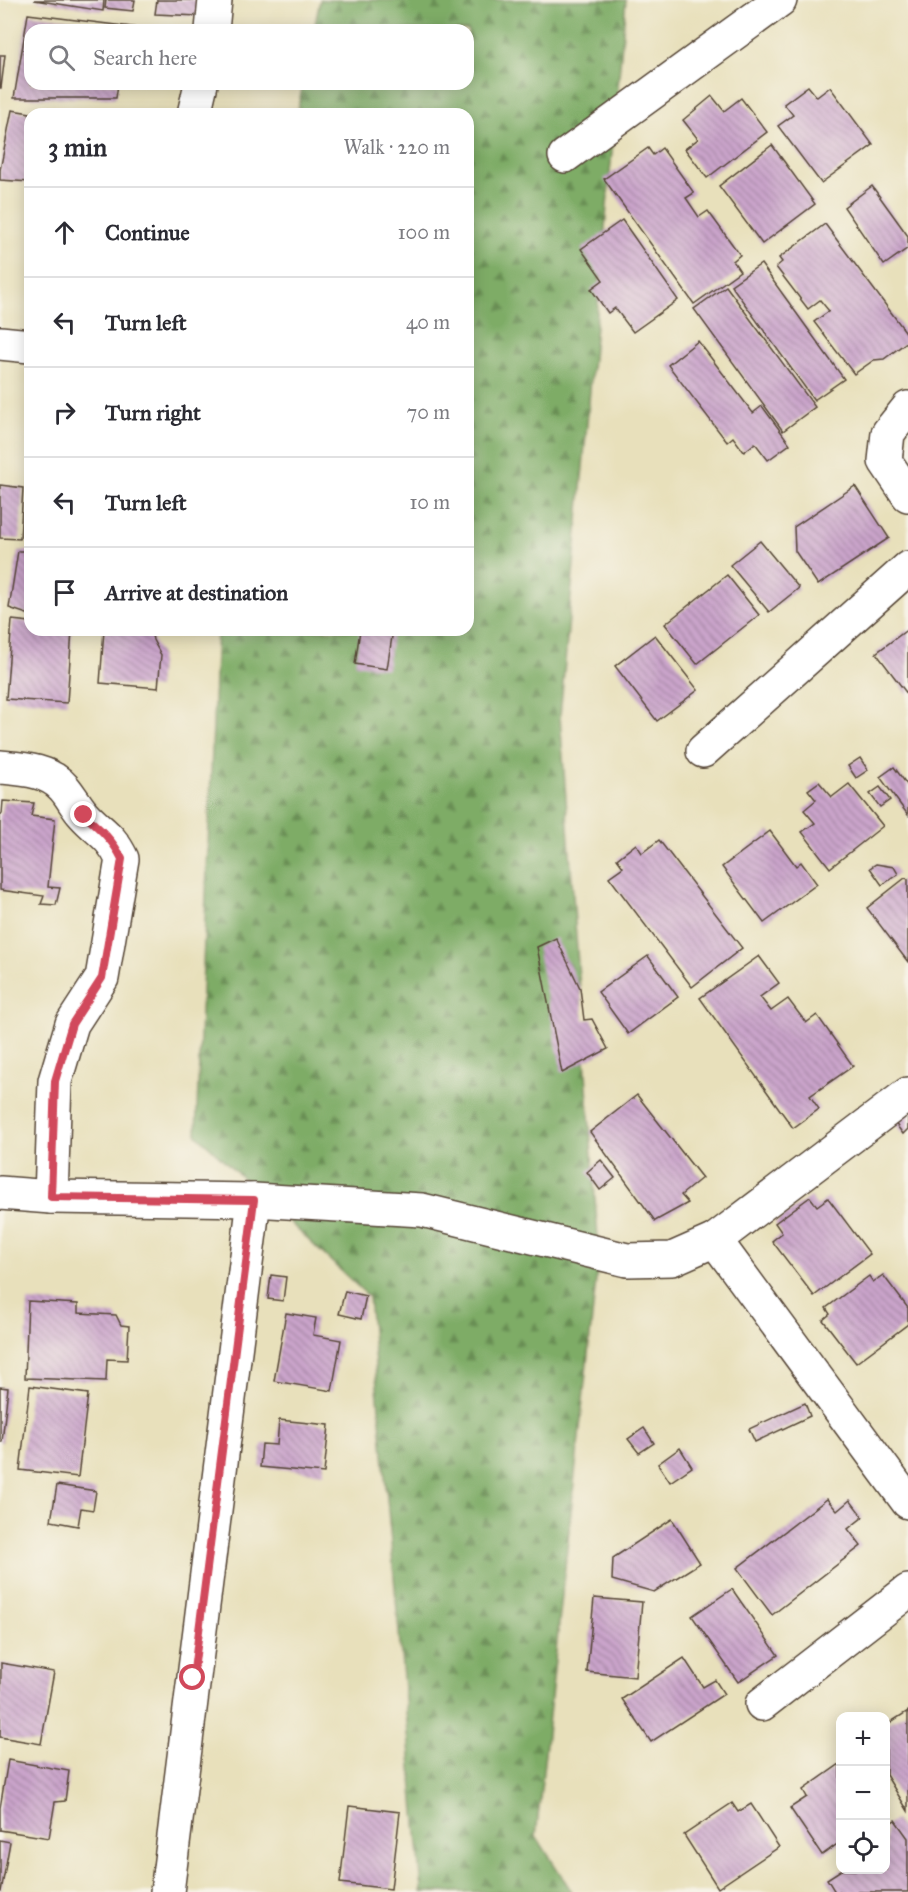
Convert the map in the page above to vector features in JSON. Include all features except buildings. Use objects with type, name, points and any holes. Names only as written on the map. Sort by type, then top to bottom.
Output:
[{"type":"street","points":[[213,24],[215,0]]},
{"type":"street","points":[[565,156],[780,0]]},
{"type":"street","points":[[195,108],[200,90]]},
{"type":"street","points":[[0,343],[24,345]]},
{"type":"street","points":[[908,408],[888,433],[885,461],[908,495]]},
{"type":"street","points":[[703,751],[908,568]]},
{"type":"street","points":[[0,767],[37,771],[63,785],[84,815],[115,845],[122,859],[102,978],[72,1024],[55,1081],[51,1197]]},
{"type":"street","points":[[0,1193],[51,1197],[254,1200],[422,1210],[627,1260],[672,1259],[715,1240],[908,1094]]},
{"type":"street","points":[[167,1892],[254,1200]]},
{"type":"street","points":[[715,1240],[908,1502]]},
{"type":"street","points":[[762,1704],[908,1591]]},
{"type":"green space","points":[[320,0],[626,0],[560,716],[599,1252],[536,1836],[572,1892],[421,1892],[369,1297],[196,1134],[217,636],[474,636],[474,108],[298,108],[302,90],[474,90],[474,24],[315,24]]},
{"type":"route","points":[[84,815],[106,834],[122,859],[102,978],[72,1024],[55,1081],[51,1197],[254,1200],[193,1678]]}]
